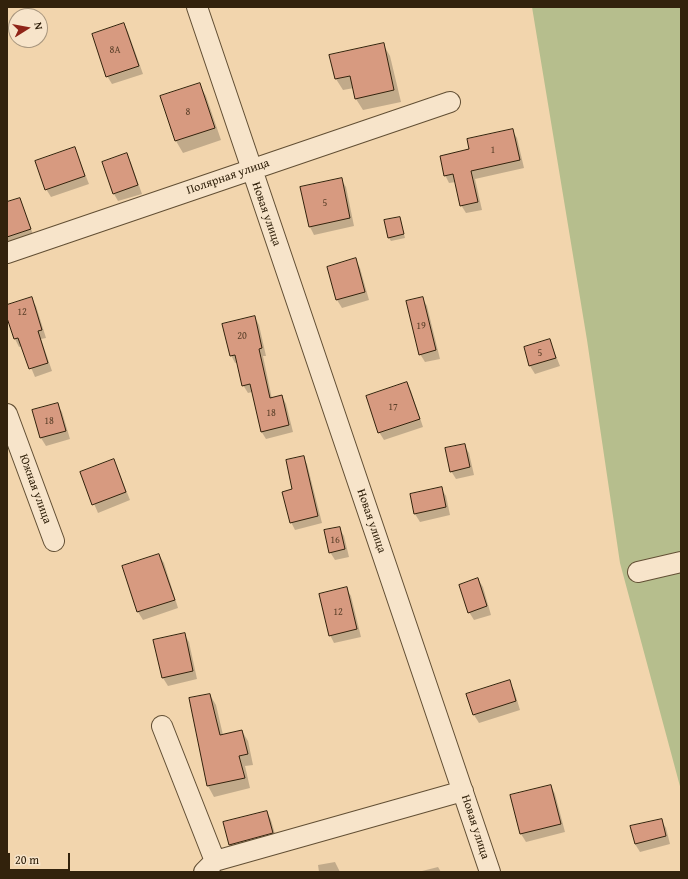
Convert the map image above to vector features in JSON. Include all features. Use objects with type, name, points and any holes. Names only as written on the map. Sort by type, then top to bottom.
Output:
[{"type":"street","name":"Новая улица","points":[[197,7],[490,872]]},
{"type":"street","name":"Полярная улица","points":[[7,252],[450,102]]},
{"type":"street","name":"Южная улица","points":[[7,414],[54,541]]},
{"type":"street","points":[[638,572],[681,562]]},
{"type":"street","points":[[162,726],[209,866],[463,792]]},
{"type":"green space","points":[[532,7],[681,7],[681,790],[620,563],[587,340]]},
{"type":"building","points":[[124,23],[139,66],[106,77],[92,34]]},
{"type":"building","points":[[384,43],[394,90],[355,99],[350,76],[335,79],[329,55]]},
{"type":"building","points":[[200,83],[215,128],[175,141],[160,96]]},
{"type":"building","points":[[513,129],[520,160],[471,171],[478,202],[460,206],[453,174],[444,176],[440,156],[469,149],[467,139]]},
{"type":"building","points":[[75,147],[85,176],[45,190],[35,161]]},
{"type":"building","points":[[127,153],[138,185],[113,194],[102,162]]},
{"type":"building","points":[[342,178],[350,218],[309,227],[300,187]]},
{"type":"building","points":[[20,198],[31,229],[7,237],[7,202]]},
{"type":"building","points":[[400,217],[404,234],[388,238],[384,220]]},
{"type":"building","points":[[356,258],[365,292],[336,300],[327,267]]},
{"type":"building","points":[[32,297],[42,330],[38,331],[48,363],[29,369],[18,338],[14,339],[7,318],[7,305]]},
{"type":"building","points":[[423,297],[436,350],[419,355],[406,301]]},
{"type":"building","points":[[255,316],[262,348],[259,349],[270,398],[282,395],[289,425],[261,432],[250,384],[242,386],[235,355],[230,356],[222,324]]},
{"type":"building","points":[[550,339],[556,358],[529,366],[524,347]]},
{"type":"building","points":[[407,382],[420,419],[378,433],[366,396]]},
{"type":"building","points":[[58,403],[66,431],[40,438],[32,410]]},
{"type":"building","points":[[465,444],[470,467],[450,472],[445,448]]},
{"type":"building","points":[[304,456],[318,516],[290,523],[282,492],[292,489],[286,460]]},
{"type":"building","points":[[114,459],[126,492],[92,505],[80,472]]},
{"type":"building","points":[[442,487],[446,507],[414,514],[410,494]]},
{"type":"building","points":[[340,527],[345,549],[329,553],[324,530]]},
{"type":"building","points":[[159,554],[175,600],[137,612],[122,566]]},
{"type":"building","points":[[478,578],[487,606],[468,613],[459,585]]},
{"type":"building","points":[[347,587],[357,629],[329,636],[319,594]]},
{"type":"building","points":[[185,633],[193,671],[162,678],[153,640]]},
{"type":"building","points":[[510,680],[516,701],[473,715],[466,694]]},
{"type":"building","points":[[210,694],[220,735],[242,730],[248,754],[239,756],[245,778],[207,786],[189,698]]},
{"type":"building","points":[[551,785],[561,824],[520,834],[510,795]]},
{"type":"building","points":[[267,811],[273,833],[229,845],[223,822]]},
{"type":"building","points":[[662,819],[666,836],[635,844],[630,826]]}]
